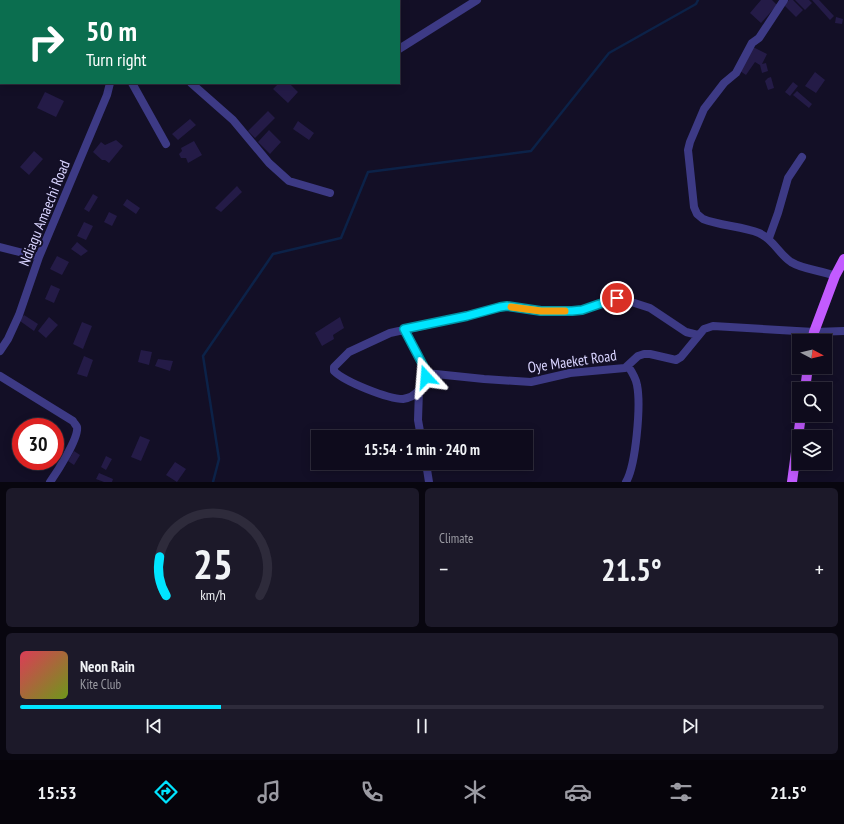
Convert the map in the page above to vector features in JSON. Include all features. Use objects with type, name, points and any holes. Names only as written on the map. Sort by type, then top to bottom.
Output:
[{"type":"main road","points":[[814,334],[835,276],[844,259]]},
{"type":"main road","points":[[792,482],[800,422]]},
{"type":"street","points":[[400,48],[477,0]]},
{"type":"street","points":[[784,0],[759,38],[752,43],[736,73],[724,82],[704,109],[688,150],[694,207],[696,214],[699,217],[710,222],[760,233],[768,238],[785,257],[792,262],[802,267],[835,276]]},
{"type":"street","name":"Ndiagu Amaechi Road","points":[[0,351],[8,339],[19,314],[39,257],[104,102],[110,84]]},
{"type":"street","points":[[133,84],[166,144]]},
{"type":"street","points":[[192,84],[233,120],[270,163],[289,180],[330,193]]},
{"type":"street","points":[[768,238],[778,213],[788,178],[802,157]]},
{"type":"street","points":[[0,247],[39,257]]},
{"type":"street","points":[[404,329],[426,373],[425,380],[419,390],[410,398],[397,398],[353,384],[337,374],[334,369],[336,364],[349,352],[379,337],[404,329],[507,306],[541,311],[572,311],[582,310],[617,298],[650,308],[686,332],[698,335]]},
{"type":"street","name":"Oye Maeket Road","points":[[426,373],[531,382],[570,373],[625,368],[638,356],[644,354],[676,360],[679,359],[704,329],[713,326],[792,334]]},
{"type":"street","name":"Oye Maeket Road","points":[[828,334],[844,331]]},
{"type":"street","points":[[626,482],[631,469],[635,445],[639,403],[638,387],[635,377],[628,366]]},
{"type":"street","points":[[0,376],[73,421],[76,427],[76,434],[64,459],[50,482]]},
{"type":"street","points":[[419,390],[418,420],[420,430]]},
{"type":"street","points":[[427,470],[429,482]]},
{"type":"building","points":[[761,0],[772,0],[777,5],[761,23],[750,13]]},
{"type":"building","points":[[789,0],[793,0],[803,10],[796,17],[784,5]]},
{"type":"building","points":[[795,0],[809,0],[812,3],[805,10]]},
{"type":"building","points":[[812,0],[819,0],[834,16],[830,20]]},
{"type":"building","points":[[836,17],[843,19],[842,24],[835,23]]},
{"type":"building","points":[[753,47],[767,54],[762,64],[766,63],[768,71],[762,73],[760,65],[755,62],[746,75],[740,71]]},
{"type":"building","points":[[815,72],[825,80],[816,93],[805,86]]},
{"type":"building","points":[[771,77],[774,88],[768,90],[765,81]]},
{"type":"building","points":[[793,82],[798,86],[790,96],[785,92]]},
{"type":"building","points":[[278,84],[290,84],[298,92],[288,103],[273,89]]},
{"type":"building","points":[[797,91],[812,104],[809,108],[793,95]]},
{"type":"building","points":[[45,92],[64,101],[56,117],[37,108]]},
{"type":"building","points":[[268,111],[275,118],[255,138],[248,131]]},
{"type":"building","points":[[190,119],[196,125],[178,140],[172,134]]},
{"type":"building","points":[[298,121],[314,133],[309,140],[293,129]]},
{"type":"building","points":[[269,130],[281,142],[270,154],[258,142]]},
{"type":"building","points":[[116,140],[123,146],[109,163],[102,160],[93,152],[101,142],[105,145]]},
{"type":"building","points":[[194,141],[202,155],[188,163],[186,158],[181,158],[179,154],[182,151],[181,148]]},
{"type":"building","points":[[34,151],[43,159],[29,175],[20,167]]},
{"type":"building","points":[[237,186],[242,192],[221,212],[215,208]]},
{"type":"building","points":[[93,194],[98,197],[89,212],[84,209]]},
{"type":"building","points":[[127,199],[140,208],[136,214],[123,205]]},
{"type":"building","points":[[109,212],[117,216],[112,226],[104,222]]},
{"type":"building","points":[[84,222],[93,226],[86,240],[77,236]]},
{"type":"building","points":[[77,242],[88,251],[81,256],[71,249]]},
{"type":"building","points":[[57,256],[69,262],[62,275],[50,269]]},
{"type":"building","points":[[51,285],[60,289],[54,303],[45,299]]},
{"type":"building","points":[[24,315],[38,324],[34,331],[20,321]]},
{"type":"building","points":[[49,317],[58,325],[46,338],[38,331]]},
{"type":"building","points":[[340,317],[344,328],[333,335],[334,339],[322,346],[315,333]]},
{"type":"building","points":[[82,322],[92,326],[83,349],[73,344]]},
{"type":"building","points":[[141,350],[152,352],[149,365],[138,362]]},
{"type":"building","points":[[84,356],[93,360],[87,377],[77,374]]},
{"type":"building","points":[[158,359],[173,361],[170,371],[155,366]]},
{"type":"building","points":[[140,436],[150,440],[141,461],[131,457]]},
{"type":"building","points":[[74,451],[80,455],[74,465],[68,461]]},
{"type":"building","points":[[106,456],[112,459],[106,470],[101,467]]},
{"type":"building","points":[[175,462],[186,469],[177,482],[166,475]]},
{"type":"building","points":[[99,473],[113,479],[112,482],[104,482],[96,479]]},
{"type":"waterway","points":[[213,482],[219,459],[203,356],[273,254],[341,238],[368,172],[531,151],[609,53],[696,4],[698,0]]},
{"type":"slow traffic","points":[[511,307],[541,311],[565,311]]},
{"type":"route","points":[[426,377],[424,367],[404,329],[467,316],[500,307],[507,306],[541,311],[572,311],[582,310],[617,298]]}]
